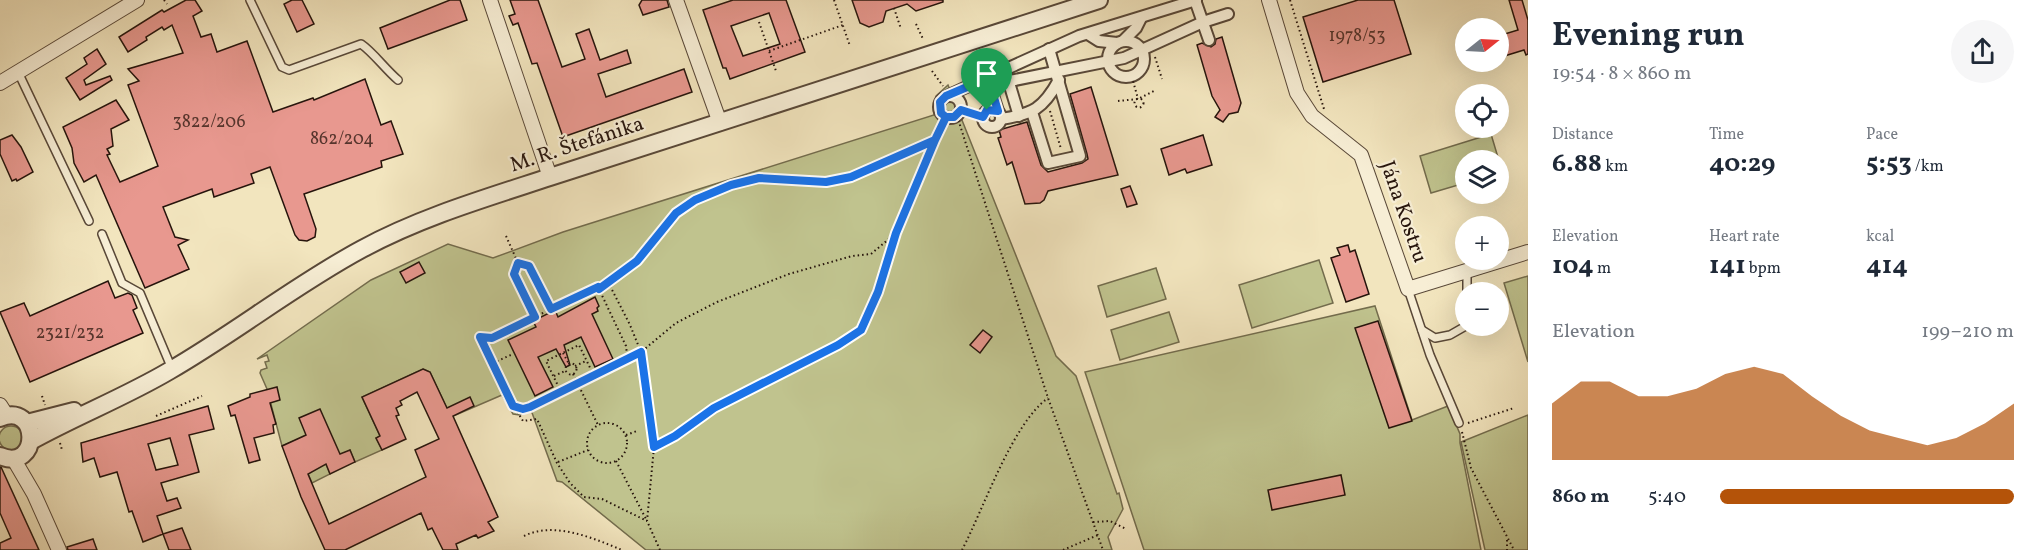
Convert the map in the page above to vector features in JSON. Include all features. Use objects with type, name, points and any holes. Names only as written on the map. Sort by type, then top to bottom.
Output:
[{"type":"street","points":[[0,83],[137,0]]},
{"type":"street","points":[[490,0],[550,177]]},
{"type":"street","points":[[676,0],[720,123]]},
{"type":"street","name":"M. R. Štefánika","points":[[17,452],[100,404],[172,369],[306,282],[380,240],[472,202],[1099,0]]},
{"type":"street","points":[[1057,76],[1046,100],[1032,112],[1008,118],[992,127],[984,123],[983,117],[941,113],[939,105],[949,95],[1006,76],[1049,49],[1088,34],[1196,0],[1209,40]]},
{"type":"street","name":"Jána Kostru","points":[[1269,0],[1297,93],[1312,116],[1361,155],[1408,289]]},
{"type":"street","points":[[1006,76],[1057,76],[1108,62],[1203,22],[1228,14]]},
{"type":"street","points":[[1088,34],[1099,41],[1120,42],[1135,44],[1141,50],[1143,65],[1141,70],[1132,77],[1115,75],[1108,62],[1108,53],[1120,42],[1136,28],[1141,18]]},
{"type":"street","points":[[1032,112],[1048,163],[1080,156],[1049,49]]},
{"type":"street","points":[[1006,76],[1008,118]]},
{"type":"street","points":[[989,81],[1008,118]]},
{"type":"street","points":[[949,95],[960,100],[955,114]]},
{"type":"street","points":[[1509,258],[1528,252]]},
{"type":"street","points":[[1408,289],[1467,270]]},
{"type":"street","name":"M. R. Štefánika","points":[[27,423],[100,404]]},
{"type":"street","points":[[2,413],[16,416],[27,423],[31,432],[17,452],[59,550]]},
{"type":"lane","points":[[250,0],[282,68],[289,70],[361,44],[370,50],[376,60],[398,80]]},
{"type":"lane","points":[[18,72],[89,221]]},
{"type":"lane","points":[[102,234],[122,284],[140,293],[172,369]]},
{"type":"lane","points":[[1467,270],[1467,282]]},
{"type":"lane","name":"Jána Kostru","points":[[1408,289],[1430,355],[1459,423]]},
{"type":"lane","points":[[1422,330],[1435,338],[1455,332]]},
{"type":"path","points":[[164,0],[167,4]]},
{"type":"path","points":[[834,0],[850,46]]},
{"type":"path","points":[[1290,0],[1324,110]]},
{"type":"path","points":[[894,9],[901,29]]},
{"type":"path","points":[[759,22],[776,71]]},
{"type":"path","points":[[916,24],[923,39]]},
{"type":"path","points":[[769,51],[843,25]]},
{"type":"path","points":[[932,71],[949,95]]},
{"type":"path","points":[[1132,77],[1138,99]]},
{"type":"path","points":[[1118,101],[1138,99],[1156,90]]},
{"type":"path","points":[[1046,100],[1064,159]]},
{"type":"path","points":[[654,447],[675,436],[714,408],[838,345],[861,330],[878,292],[896,233],[935,140],[955,114]]},
{"type":"path","points":[[955,114],[1048,398],[1103,550]]},
{"type":"path","points":[[1040,136],[1072,127]]},
{"type":"path","points":[[647,521],[602,499],[584,497],[570,483],[557,463],[537,418],[523,421],[513,406],[480,337],[492,338],[598,287],[599,289],[637,261],[676,213],[695,200],[731,185],[759,178],[826,182],[851,177],[935,140]]},
{"type":"path","points":[[513,406],[523,409],[594,376],[641,352],[676,324],[717,302],[789,274],[852,256],[871,254],[896,233]]},
{"type":"path","points":[[506,236],[518,263],[514,274],[535,317]]},
{"type":"path","points":[[518,263],[529,266],[551,309]]},
{"type":"path","points":[[608,282],[641,352],[654,447],[647,521]]},
{"type":"path","points":[[599,289],[626,346],[627,354],[621,362]]},
{"type":"path","points":[[561,392],[546,361],[579,345],[594,376]]},
{"type":"path","points":[[563,353],[569,364],[576,366],[586,361]]},
{"type":"path","points":[[493,363],[513,354]]},
{"type":"path","points":[[554,377],[565,371],[569,364]]},
{"type":"path","points":[[576,366],[573,374],[598,425]]},
{"type":"path","points":[[565,371],[570,375],[573,374]]},
{"type":"path","points":[[156,416],[202,396]]},
{"type":"path","points":[[962,550],[1013,443],[1037,406],[1048,398]]},
{"type":"path","points":[[1514,408],[1460,426],[1472,468],[1514,550]]},
{"type":"path","points":[[610,423],[616,425],[626,435],[624,454],[616,461],[602,462],[591,456],[588,450],[588,436],[598,425],[610,423]]},
{"type":"path","points":[[626,435],[637,431]]},
{"type":"path","points":[[557,463],[588,450]]},
{"type":"path","points":[[616,461],[660,550]]},
{"type":"path","points":[[1093,522],[1110,521],[1126,529]]},
{"type":"path","points":[[524,536],[540,531],[573,533],[622,550]]},
{"type":"path","points":[[1063,550],[1098,535]]},
{"type":"path","points":[[1507,537],[1507,550]]},
{"type":"green space","points":[[948,85],[1056,356],[1076,376],[1117,494],[1119,493],[1123,509],[1108,537],[1112,550],[646,550],[562,482],[557,481],[531,410],[520,415],[513,414],[502,395],[451,417],[430,372],[423,369],[362,397],[380,436],[376,438],[382,450],[355,462],[350,450],[326,464],[330,474],[312,483],[294,441],[282,446],[267,389],[260,373],[261,370],[267,368],[265,362],[269,361],[267,355],[257,359],[371,280],[448,244],[493,258],[563,232],[934,115],[936,96]]},
{"type":"green space","points":[[1478,138],[1492,138],[1496,150],[1455,150],[1455,186],[1431,193],[1420,156]]},
{"type":"green space","points":[[1319,260],[1333,303],[1252,328],[1239,285]]},
{"type":"green space","points":[[1156,268],[1166,299],[1107,317],[1098,286]]},
{"type":"green space","points":[[1528,276],[1528,362],[1509,299],[1507,282]]},
{"type":"green space","points":[[1375,306],[1412,420],[1448,406],[1460,434],[1481,550],[1144,550],[1085,372]]},
{"type":"green space","points":[[1169,312],[1179,342],[1120,360],[1111,330]]},
{"type":"green space","points":[[1528,415],[1528,550],[1485,550],[1461,442]]},
{"type":"green space","points":[[11,426],[16,427],[22,433],[22,443],[16,449],[11,450],[6,449],[0,443],[-1,438],[0,433],[6,427]]},
{"type":"building","points":[[186,0],[195,0],[202,11],[193,16],[201,37],[211,34],[217,52],[247,41],[273,112],[313,98],[314,100],[365,79],[381,125],[391,121],[403,154],[381,161],[382,167],[304,194],[316,229],[315,237],[307,241],[299,240],[295,235],[270,167],[251,174],[254,183],[214,197],[212,189],[163,207],[175,237],[188,240],[178,245],[189,269],[145,288],[96,175],[84,182],[74,163],[72,148],[63,127],[116,100],[129,120],[111,129],[113,146],[107,149],[110,154],[107,155],[120,182],[158,166],[128,85],[139,81],[128,69],[183,53],[172,25],[164,30],[162,27],[128,52],[119,37],[162,10],[164,12]]},
{"type":"building","points":[[292,0],[302,0],[314,24],[297,32],[284,4]]},
{"type":"building","points":[[450,0],[460,0],[467,20],[388,49],[380,28]]},
{"type":"building","points":[[510,0],[538,0],[562,67],[585,59],[576,34],[589,29],[600,60],[627,50],[631,63],[598,74],[606,97],[684,69],[692,92],[563,137],[537,63],[532,64],[518,23],[513,25],[509,16],[515,14]]},
{"type":"building","points":[[642,0],[667,0],[669,7],[643,15],[639,5]]},
{"type":"building","points":[[733,0],[786,0],[805,52],[730,79],[726,68],[723,68],[703,10]],"holes":[[[769,13],[780,44],[743,56],[731,26]]]},
{"type":"building","points":[[852,0],[943,0],[943,2],[916,11],[907,4],[886,11],[883,22],[869,27],[860,23]]},
{"type":"building","points":[[1358,0],[1394,0],[1411,54],[1323,82],[1303,17]]},
{"type":"building","points":[[1509,0],[1522,0],[1528,20],[1528,54],[1526,55],[1524,50],[1509,55],[1509,33],[1518,30]]},
{"type":"building","points":[[1222,37],[1241,103],[1238,112],[1229,114],[1223,122],[1215,117],[1220,110],[1212,96],[1197,45],[1202,43],[1211,47],[1215,44],[1216,39]]},
{"type":"building","points":[[97,49],[106,64],[84,80],[86,85],[110,76],[112,80],[80,100],[66,78],[87,64],[84,58]]},
{"type":"building","points":[[1091,87],[1118,175],[1048,191],[1040,203],[1025,204],[1012,162],[1007,165],[998,138],[1001,137],[999,130],[1027,122],[1041,165],[1048,172],[1082,163],[1088,159],[1070,94]]},
{"type":"building","points":[[12,135],[21,147],[33,172],[17,181],[16,179],[12,181],[0,154],[0,140]]},
{"type":"building","points":[[1203,135],[1212,165],[1187,173],[1185,169],[1169,175],[1161,149]]},
{"type":"building","points":[[1130,186],[1137,204],[1127,207],[1121,189]]},
{"type":"building","points":[[1348,245],[1350,252],[1355,250],[1369,294],[1346,302],[1331,258],[1340,255],[1337,248]]},
{"type":"building","points":[[419,262],[425,273],[406,283],[400,272]]},
{"type":"building","points":[[108,281],[115,298],[128,293],[132,295],[137,308],[133,310],[143,333],[30,382],[0,312],[24,303],[30,316]]},
{"type":"building","points":[[595,297],[599,306],[598,311],[592,314],[613,359],[595,367],[581,337],[564,345],[570,365],[566,367],[556,349],[538,357],[553,387],[535,396],[508,340],[536,327],[533,321],[555,310],[558,317]]},
{"type":"building","points":[[1378,321],[1412,421],[1389,428],[1355,328]]},
{"type":"building","points":[[983,330],[992,337],[980,353],[970,345]]},
{"type":"building","points":[[423,369],[430,372],[447,408],[470,397],[474,406],[453,416],[498,517],[488,522],[494,531],[478,538],[476,535],[456,544],[458,550],[443,550],[432,528],[428,530],[421,513],[345,550],[325,550],[301,497],[282,446],[306,435],[299,418],[320,409],[340,454],[350,450],[355,462],[330,474],[326,464],[308,474],[329,524],[426,477],[415,450],[439,439],[417,392],[400,401],[402,405],[396,408],[399,415],[396,416],[406,439],[382,450],[376,438],[380,436],[362,397]]},
{"type":"building","points":[[277,387],[280,400],[270,403],[276,424],[273,425],[274,433],[254,438],[260,460],[249,463],[235,415],[231,416],[228,406],[250,397],[250,394]]},
{"type":"building","points":[[208,406],[214,429],[189,435],[199,472],[161,483],[167,501],[177,498],[181,508],[157,516],[163,534],[143,542],[132,511],[129,512],[117,472],[100,477],[94,458],[83,462],[81,443]],"holes":[[[170,438],[178,465],[156,470],[148,444]]]},
{"type":"building","points":[[0,467],[39,550],[0,550],[0,543],[11,538],[0,513]]},
{"type":"building","points":[[1341,475],[1345,495],[1272,510],[1268,490]]},
{"type":"building","points":[[182,528],[191,550],[169,550],[163,534]]},
{"type":"building","points":[[93,539],[97,550],[68,550],[67,547]]},
{"type":"route","points":[[987,110],[983,117],[961,110],[957,116],[946,117],[935,140],[851,177],[826,182],[759,178],[731,185],[695,200],[676,213],[637,261],[599,289],[598,287],[551,309],[529,266],[518,263],[514,274],[535,317],[492,338],[480,337],[513,406],[517,409],[530,407],[641,352],[654,447],[675,436],[714,408],[838,345],[861,330],[878,292],[896,233],[946,117],[939,109],[940,102],[946,96],[988,78],[998,111],[987,110]]}]
